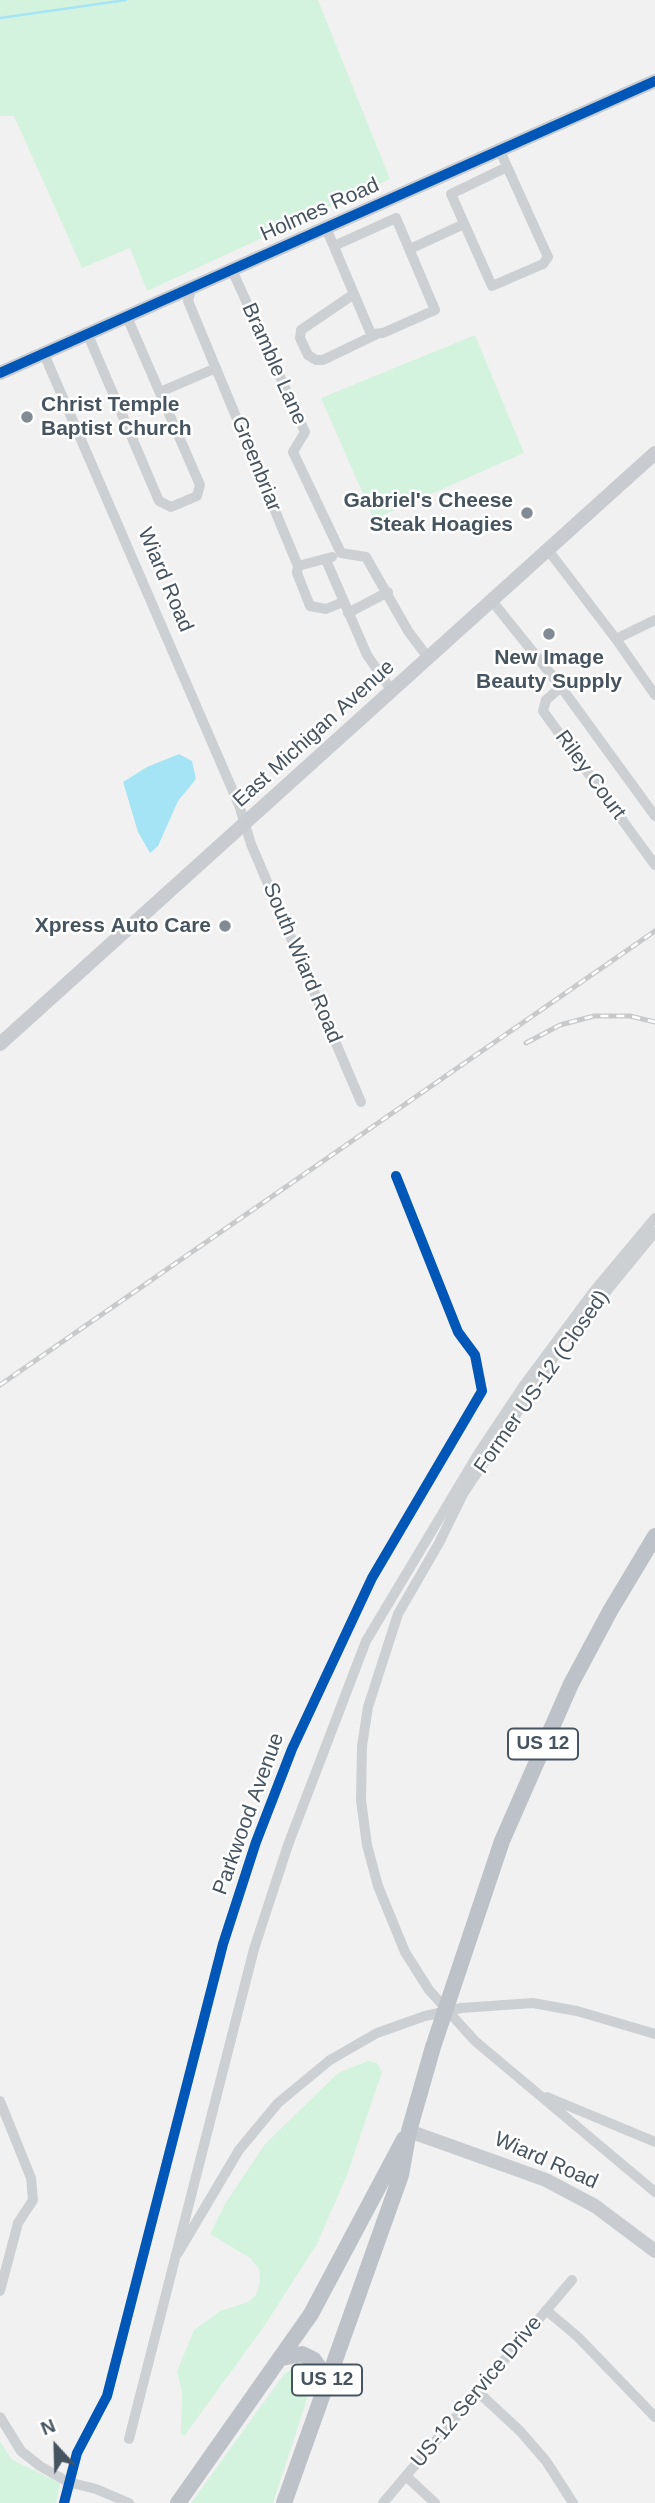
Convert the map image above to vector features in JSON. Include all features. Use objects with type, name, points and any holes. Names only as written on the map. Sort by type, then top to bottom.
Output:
[{"type":"highway","name":"US 12","points":[[284,2503],[401,2175],[408,2131],[433,2047],[502,1841],[538,1756],[610,1611],[655,1536]]},
{"type":"highway","name":"US 12","points":[[178,2503],[282,2358],[327,2287],[408,2131]]},
{"type":"highway","points":[[282,2358],[302,2354],[314,2360],[322,2379],[318,2404]]},
{"type":"main road","name":"Holmes Road","points":[[0,373],[655,81]]},
{"type":"main road","name":"East Michigan Avenue","points":[[0,1044],[655,453]]},
{"type":"main road","name":"Wiard Road","points":[[408,2131],[546,2180],[595,2206],[655,2251]]},
{"type":"street","points":[[500,151],[548,260],[492,286],[451,194],[507,167]]},
{"type":"street","points":[[334,246],[396,218],[435,310],[323,360],[316,360],[308,355],[300,338],[301,330],[354,294]]},
{"type":"street","points":[[410,248],[464,224]]},
{"type":"street","points":[[326,228],[368,328],[375,335]]},
{"type":"street","name":"Bramble Lane","points":[[232,270],[305,432],[293,452],[341,553]]},
{"type":"street","name":"Greenbriar","points":[[191,289],[188,301],[298,566],[297,573],[310,606],[326,609],[346,608],[388,593]]},
{"type":"street","points":[[88,335],[159,501],[171,507],[197,496],[200,485],[127,317]]},
{"type":"street","name":"Wiard Road","points":[[44,354],[246,824]]},
{"type":"street","points":[[160,392],[216,368]]},
{"type":"street","points":[[548,550],[655,695]]},
{"type":"street","points":[[298,566],[326,560],[341,553],[366,557],[408,631],[429,659]]},
{"type":"street","points":[[326,560],[367,655],[392,691]]},
{"type":"street","name":"Riley Court","points":[[492,601],[561,687],[655,816]]},
{"type":"street","points":[[616,639],[655,620]]},
{"type":"street","name":"Riley Court","points":[[561,687],[546,700],[543,711],[655,865]]},
{"type":"street","name":"South Wiard Road","points":[[246,824],[251,844],[360,1102]]},
{"type":"street","name":"Parkwood Avenue","points":[[64,2503],[77,2453],[107,2396],[223,1944],[261,1830],[331,1660],[372,1578],[482,1391],[475,1355],[458,1332],[396,1176]]},
{"type":"street","points":[[129,2439],[254,1950],[288,1846],[366,1641],[478,1454],[524,1385],[594,1291],[655,1218]]},
{"type":"street","name":"Former US-12 (Closed)","points":[[655,1232],[558,1350],[459,1502],[439,1543],[397,1614],[368,1707],[362,1746],[361,1800],[367,1845],[378,1886],[405,1952],[429,1990],[475,2041],[655,2192]]},
{"type":"street","points":[[174,2258],[239,2150],[278,2103],[330,2060],[377,2033],[425,2016],[461,2008],[533,2003],[577,2011],[655,2034]]},
{"type":"street","points":[[538,2094],[655,2142]]},
{"type":"street","points":[[0,2101],[31,2178],[33,2200],[18,2223],[0,2291]]},
{"type":"street","name":"US-12 Service Drive","points":[[383,2503],[572,2280]]},
{"type":"street","points":[[546,2310],[578,2337],[655,2417]]},
{"type":"street","points":[[478,2392],[538,2451],[573,2503]]},
{"type":"street","points":[[0,2417],[21,2451],[68,2482],[96,2489],[130,2503]]},
{"type":"street","points":[[406,2476],[435,2503]]},
{"type":"green space","points":[[0,0],[318,0],[390,179],[147,291],[130,248],[82,268],[14,116],[0,116]]},
{"type":"green space","points":[[475,335],[524,453],[374,519],[321,398]]},
{"type":"green space","points":[[368,2061],[377,2063],[382,2072],[347,2175],[317,2244],[265,2325],[185,2435],[181,2435],[182,2392],[177,2371],[194,2330],[220,2311],[248,2302],[256,2295],[260,2281],[259,2269],[250,2258],[210,2234],[225,2204],[265,2144],[338,2073]]},
{"type":"green space","points":[[294,2368],[307,2374],[310,2390],[273,2503],[191,2503],[284,2374]]},
{"type":"green space","points":[[0,2441],[11,2459],[60,2483],[56,2503],[0,2503]]},
{"type":"water","points":[[179,754],[192,761],[196,779],[178,801],[158,846],[150,853],[138,832],[123,782],[147,767]]},
{"type":"waterway","points":[[0,18],[126,0]]},
{"type":"railway","points":[[0,1385],[655,931]]},
{"type":"railway","points":[[526,1043],[560,1025],[594,1016],[630,1016],[655,1022]]},
{"type":"cycle path","points":[[0,373],[655,81]]},
{"type":"cycle path","points":[[64,2503],[77,2453],[107,2396],[223,1944],[256,1842],[292,1749],[372,1578],[482,1391],[475,1355],[458,1332],[396,1176]]},
{"type":"place","name":"Christ Temple Baptist Church","points":[[27,417]]},
{"type":"place","name":"Gabriel's Cheese Steak Hoagies","points":[[527,513]]},
{"type":"place","name":"New Image Beauty Supply","points":[[549,634]]},
{"type":"place","name":"Xpress Auto Care","points":[[225,926]]}]
